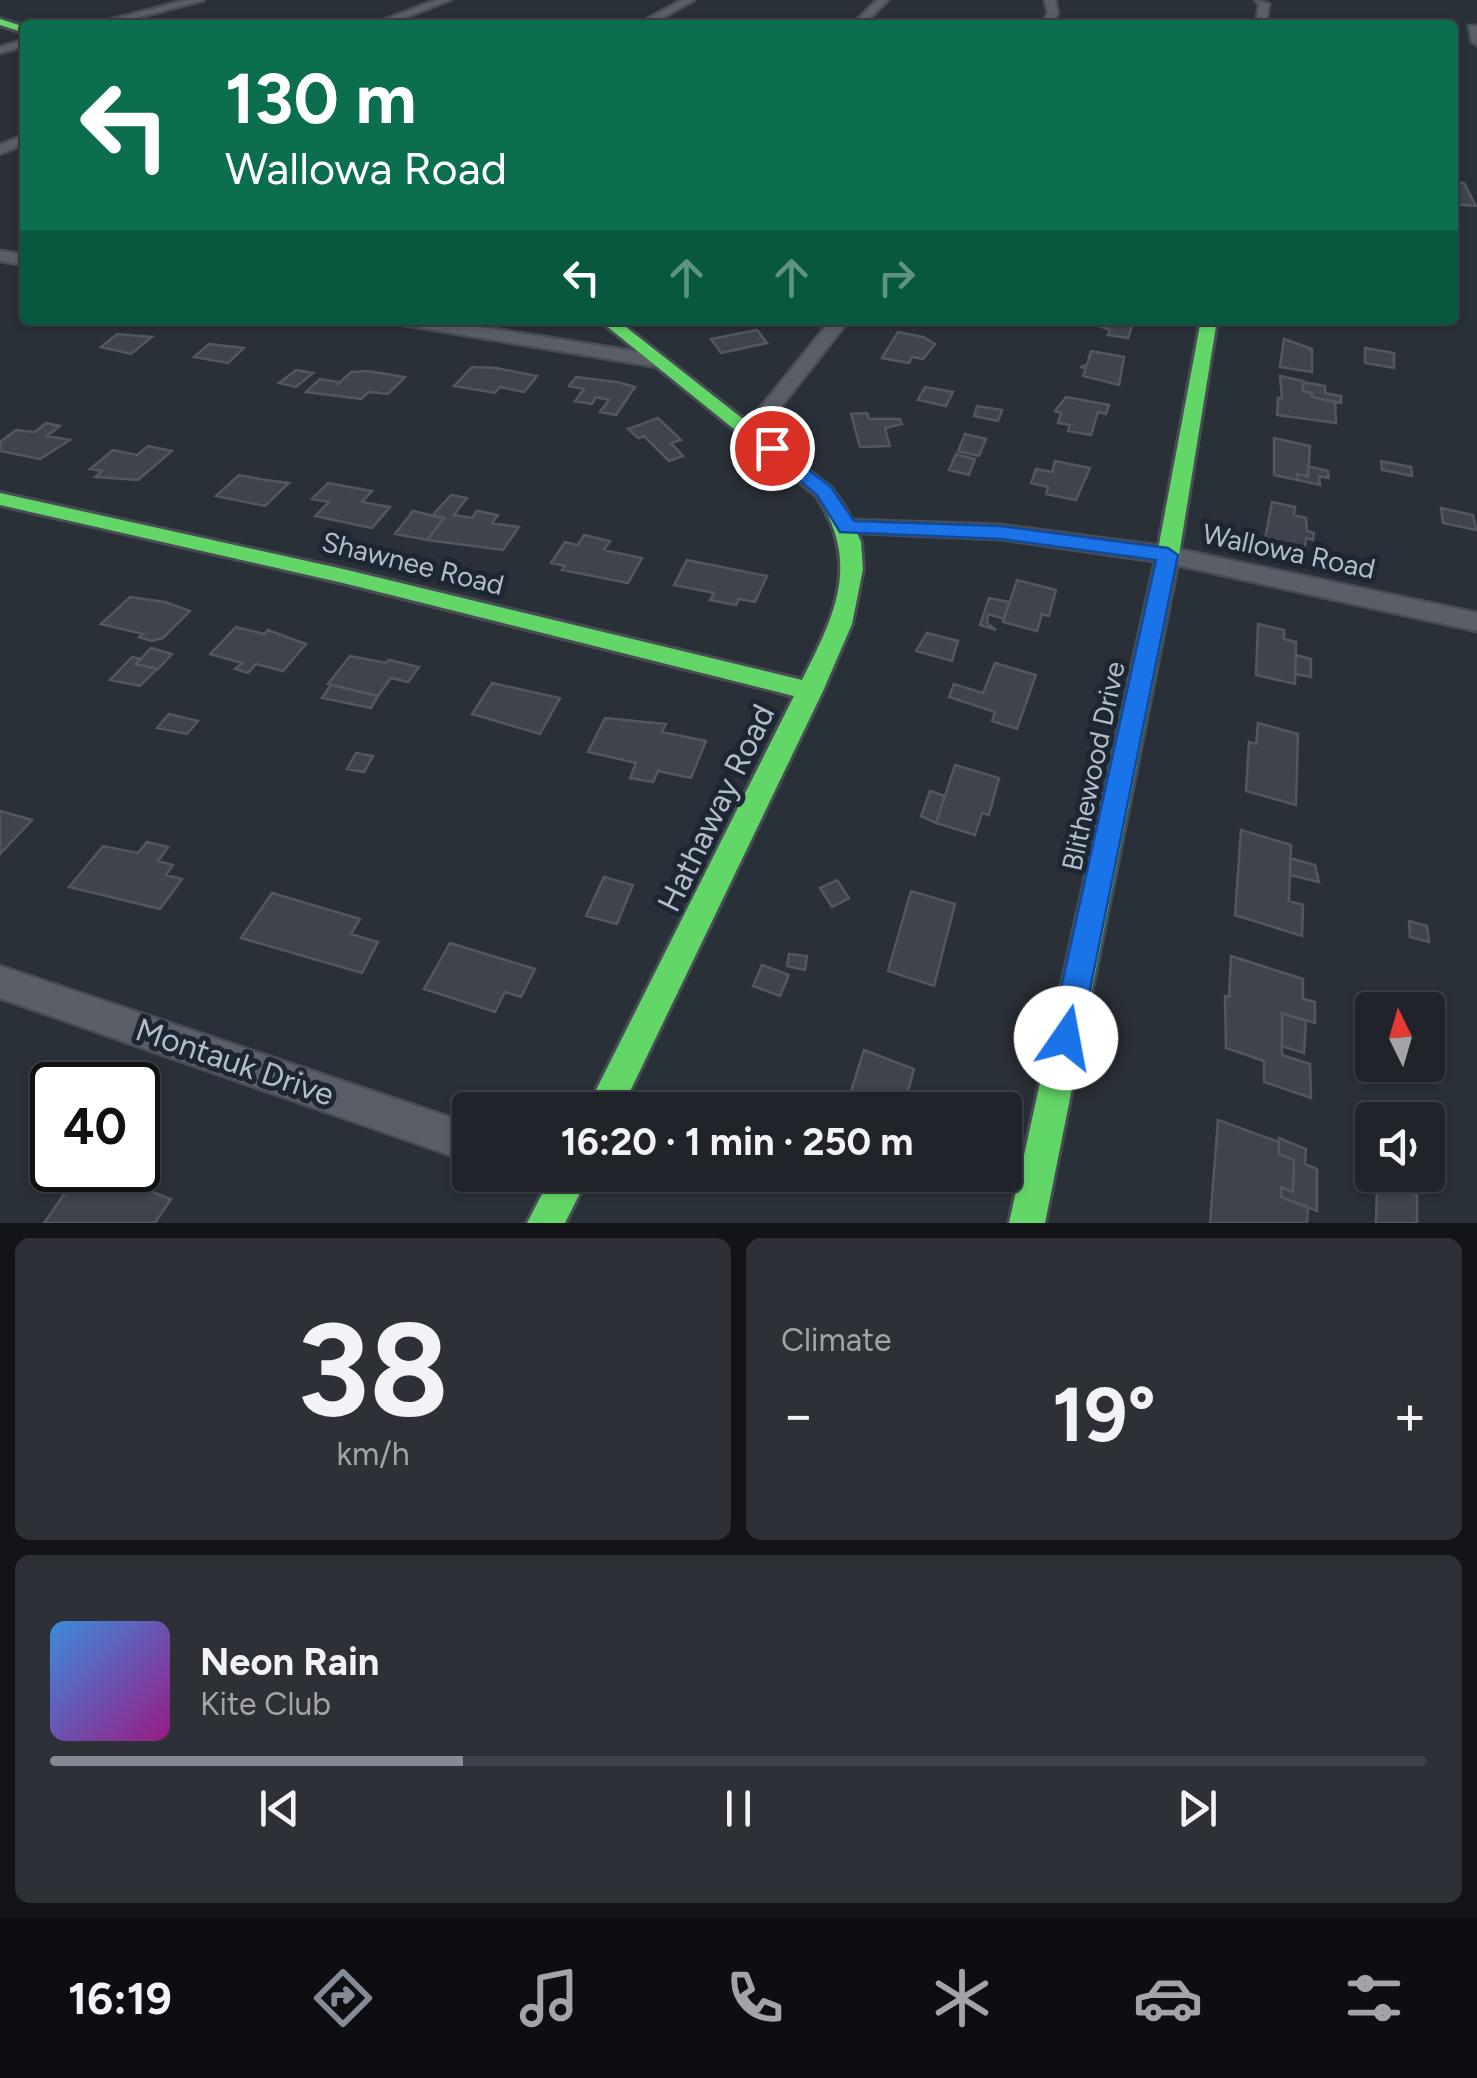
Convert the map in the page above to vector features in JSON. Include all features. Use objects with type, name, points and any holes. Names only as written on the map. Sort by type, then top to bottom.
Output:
[{"type":"street","points":[[117,20],[199,0]]},
{"type":"street","points":[[390,20],[445,0]]},
{"type":"street","points":[[652,20],[690,0]]},
{"type":"street","points":[[861,20],[883,0]]},
{"type":"street","points":[[1472,28],[1477,42]]},
{"type":"street","points":[[435,325],[658,361]]},
{"type":"street","points":[[612,325],[824,492],[848,527]]},
{"type":"street","points":[[752,432],[836,325]]},
{"type":"street","name":"Blithewood Drive","points":[[1027,1223],[1168,555],[1208,325]]},
{"type":"street","name":"Shawnee Road","points":[[0,499],[343,576],[810,691]]},
{"type":"street","name":"Wallowa Road","points":[[848,527],[1001,532],[1168,555],[1477,622]]},
{"type":"street","name":"Hathaway Road","points":[[612,1092],[833,646],[854,579],[855,560],[848,527]]},
{"type":"street","name":"Montauk Drive","points":[[0,982],[452,1136]]},
{"type":"street","points":[[545,1223],[561,1192]]},
{"type":"building","points":[[1458,182],[1464,183],[1476,206],[1458,204]]},
{"type":"building","points":[[1096,325],[1132,325],[1128,338],[1108,335],[1110,330]]},
{"type":"building","points":[[757,330],[767,343],[721,353],[711,339]]},
{"type":"building","points":[[898,332],[935,344],[923,359],[912,357],[909,363],[882,358]]},
{"type":"building","points":[[117,334],[152,337],[131,354],[101,347]]},
{"type":"building","points":[[1284,339],[1312,349],[1312,372],[1280,367]]},
{"type":"building","points":[[209,344],[244,348],[228,363],[194,357]]},
{"type":"building","points":[[1365,348],[1394,353],[1394,368],[1365,363]]},
{"type":"building","points":[[1091,351],[1124,357],[1119,385],[1083,376],[1086,368],[1080,367],[1087,365]]},
{"type":"building","points":[[472,367],[537,376],[524,392],[500,387],[495,393],[454,386]]},
{"type":"building","points":[[296,370],[313,373],[296,387],[279,383]]},
{"type":"building","points":[[351,372],[405,377],[388,394],[369,392],[361,399],[306,392],[320,379],[340,382],[337,385]]},
{"type":"building","points":[[1280,376],[1303,381],[1303,391],[1312,393],[1312,397],[1335,402],[1336,423],[1277,415],[1278,398],[1282,398]]},
{"type":"building","points":[[576,377],[635,387],[616,415],[600,412],[609,400],[596,397],[592,404],[575,401],[584,389],[569,386]]},
{"type":"building","points":[[1303,382],[1325,386],[1325,393],[1341,396],[1341,403],[1312,397],[1312,393],[1303,391]]},
{"type":"building","points":[[925,387],[953,392],[946,406],[918,400]]},
{"type":"building","points":[[1066,397],[1109,405],[1106,414],[1098,412],[1091,435],[1068,431],[1070,425],[1058,423],[1061,413],[1055,411]]},
{"type":"building","points":[[977,406],[1002,410],[998,421],[974,416]]},
{"type":"building","points":[[867,413],[869,419],[900,419],[902,424],[885,428],[890,446],[860,447],[851,414]]},
{"type":"building","points":[[658,418],[681,440],[671,443],[683,456],[669,461],[644,436],[638,438],[628,429]]},
{"type":"building","points":[[46,423],[60,426],[47,436],[70,440],[40,459],[0,451],[0,442],[16,430],[35,432]]},
{"type":"building","points":[[965,434],[986,439],[979,456],[958,451]]},
{"type":"building","points":[[1274,438],[1310,446],[1308,476],[1297,474],[1297,480],[1274,475]]},
{"type":"building","points":[[148,446],[172,451],[138,480],[95,477],[102,471],[90,469],[113,450],[137,455]]},
{"type":"building","points":[[956,454],[975,459],[969,475],[949,470]]},
{"type":"building","points":[[1055,461],[1090,468],[1076,500],[1046,494],[1048,487],[1031,483],[1036,469],[1052,472]]},
{"type":"building","points":[[1381,461],[1411,467],[1412,476],[1382,470]]},
{"type":"building","points":[[1308,466],[1328,471],[1329,478],[1319,476],[1320,485],[1297,480],[1297,474],[1308,476]]},
{"type":"building","points":[[239,475],[289,483],[265,506],[216,496]]},
{"type":"building","points":[[328,483],[372,491],[362,502],[390,507],[372,528],[315,516],[329,502],[312,499]]},
{"type":"building","points":[[451,495],[467,498],[454,515],[472,518],[477,511],[498,515],[492,523],[519,527],[503,550],[427,540],[444,518],[432,516]]},
{"type":"building","points":[[1272,502],[1295,507],[1294,515],[1306,518],[1307,531],[1314,533],[1313,540],[1306,538],[1304,554],[1264,544]]},
{"type":"building","points":[[1441,508],[1473,515],[1476,530],[1443,523]]},
{"type":"building","points":[[413,511],[444,518],[427,540],[395,534]]},
{"type":"building","points":[[584,535],[610,541],[604,550],[642,558],[628,583],[562,570],[565,566],[551,563],[565,542],[578,545]]},
{"type":"building","points":[[687,560],[767,576],[755,602],[739,599],[736,605],[710,600],[714,593],[674,585]]},
{"type":"building","points":[[1017,580],[1056,590],[1049,616],[1042,614],[1037,631],[1003,622]]},
{"type":"building","points":[[130,597],[165,602],[190,611],[163,638],[151,641],[139,637],[143,634],[101,624]]},
{"type":"building","points":[[989,598],[1009,602],[1004,619],[988,614],[987,623],[996,630],[980,625]]},
{"type":"building","points":[[1258,624],[1284,630],[1284,639],[1296,642],[1295,684],[1256,675]]},
{"type":"building","points":[[236,627],[264,634],[268,630],[306,644],[283,671],[256,664],[248,673],[235,669],[242,663],[210,654]]},
{"type":"building","points":[[927,633],[958,641],[952,661],[916,651]]},
{"type":"building","points":[[151,648],[172,654],[158,669],[136,664]]},
{"type":"building","points":[[1296,655],[1311,659],[1311,677],[1295,674]]},
{"type":"building","points":[[350,656],[419,667],[408,682],[391,678],[378,696],[328,684]]},
{"type":"building","points":[[132,657],[141,659],[136,664],[157,669],[140,686],[110,680]]},
{"type":"building","points":[[995,663],[1036,675],[1017,729],[992,721],[995,712],[949,697],[954,684],[983,693]]},
{"type":"building","points":[[492,683],[560,698],[540,734],[472,714]]},
{"type":"building","points":[[331,685],[378,696],[371,708],[322,698]]},
{"type":"building","points":[[169,714],[198,721],[187,734],[157,728]]},
{"type":"building","points":[[605,718],[666,724],[662,732],[706,741],[691,778],[658,771],[653,782],[630,778],[636,763],[588,752]]},
{"type":"building","points":[[1258,723],[1298,734],[1296,805],[1246,791],[1249,742],[1256,744]]},
{"type":"building","points":[[356,753],[373,756],[364,772],[347,769]]},
{"type":"building","points":[[955,765],[999,778],[989,815],[982,813],[975,835],[936,823]]},
{"type":"building","points":[[930,791],[945,796],[936,823],[921,816]]},
{"type":"building","points":[[0,811],[32,820],[0,854]]},
{"type":"building","points":[[1241,830],[1291,845],[1289,901],[1303,905],[1302,936],[1235,915]]},
{"type":"building","points":[[147,842],[168,847],[158,861],[173,865],[166,875],[182,879],[160,909],[69,887],[103,846],[138,853]]},
{"type":"building","points":[[1290,858],[1315,865],[1319,882],[1290,875]]},
{"type":"building","points":[[604,877],[633,885],[617,924],[586,916]]},
{"type":"building","points":[[837,880],[849,898],[832,907],[820,888]]},
{"type":"building","points":[[911,891],[955,904],[934,986],[888,971]]},
{"type":"building","points":[[272,893],[360,919],[351,934],[378,942],[362,973],[241,938]]},
{"type":"building","points":[[1409,921],[1427,926],[1429,942],[1410,937]]},
{"type":"building","points":[[450,943],[535,969],[521,997],[505,992],[495,1012],[424,989]]},
{"type":"building","points":[[789,954],[807,956],[805,970],[787,966]]},
{"type":"building","points":[[1231,956],[1303,979],[1303,999],[1315,1002],[1315,1023],[1282,1013],[1282,1055],[1310,1064],[1311,1098],[1264,1082],[1264,1061],[1226,1048],[1225,996],[1229,997]]},
{"type":"building","points":[[762,965],[789,975],[780,996],[753,986]]},
{"type":"building","points":[[1282,1013],[1306,1021],[1304,1053],[1282,1046]]},
{"type":"building","points":[[864,1050],[914,1069],[908,1092],[851,1092]]},
{"type":"building","points":[[1218,1120],[1279,1142],[1279,1154],[1294,1160],[1293,1192],[1281,1187],[1281,1197],[1308,1207],[1307,1223],[1210,1223]]},
{"type":"building","points":[[1279,1138],[1306,1149],[1305,1164],[1317,1169],[1317,1211],[1281,1197],[1281,1187],[1293,1192],[1294,1160],[1279,1154]]},
{"type":"building","points":[[66,1192],[152,1192],[171,1199],[155,1223],[44,1223]]},
{"type":"building","points":[[1377,1192],[1417,1195],[1417,1223],[1376,1223]]},
{"type":"traffic: fast","points":[[0,22],[20,28]]},
{"type":"traffic: fast","points":[[612,1092],[841,624],[852,569],[845,527],[824,492],[613,325]]},
{"type":"traffic: fast","points":[[1027,1223],[1168,555],[1208,325]]},
{"type":"traffic: fast","points":[[0,499],[343,576],[811,691]]},
{"type":"traffic: fast","points":[[545,1223],[562,1192]]},
{"type":"route","points":[[772,448],[824,492],[848,527],[1001,532],[1168,555],[1066,1038]]}]
